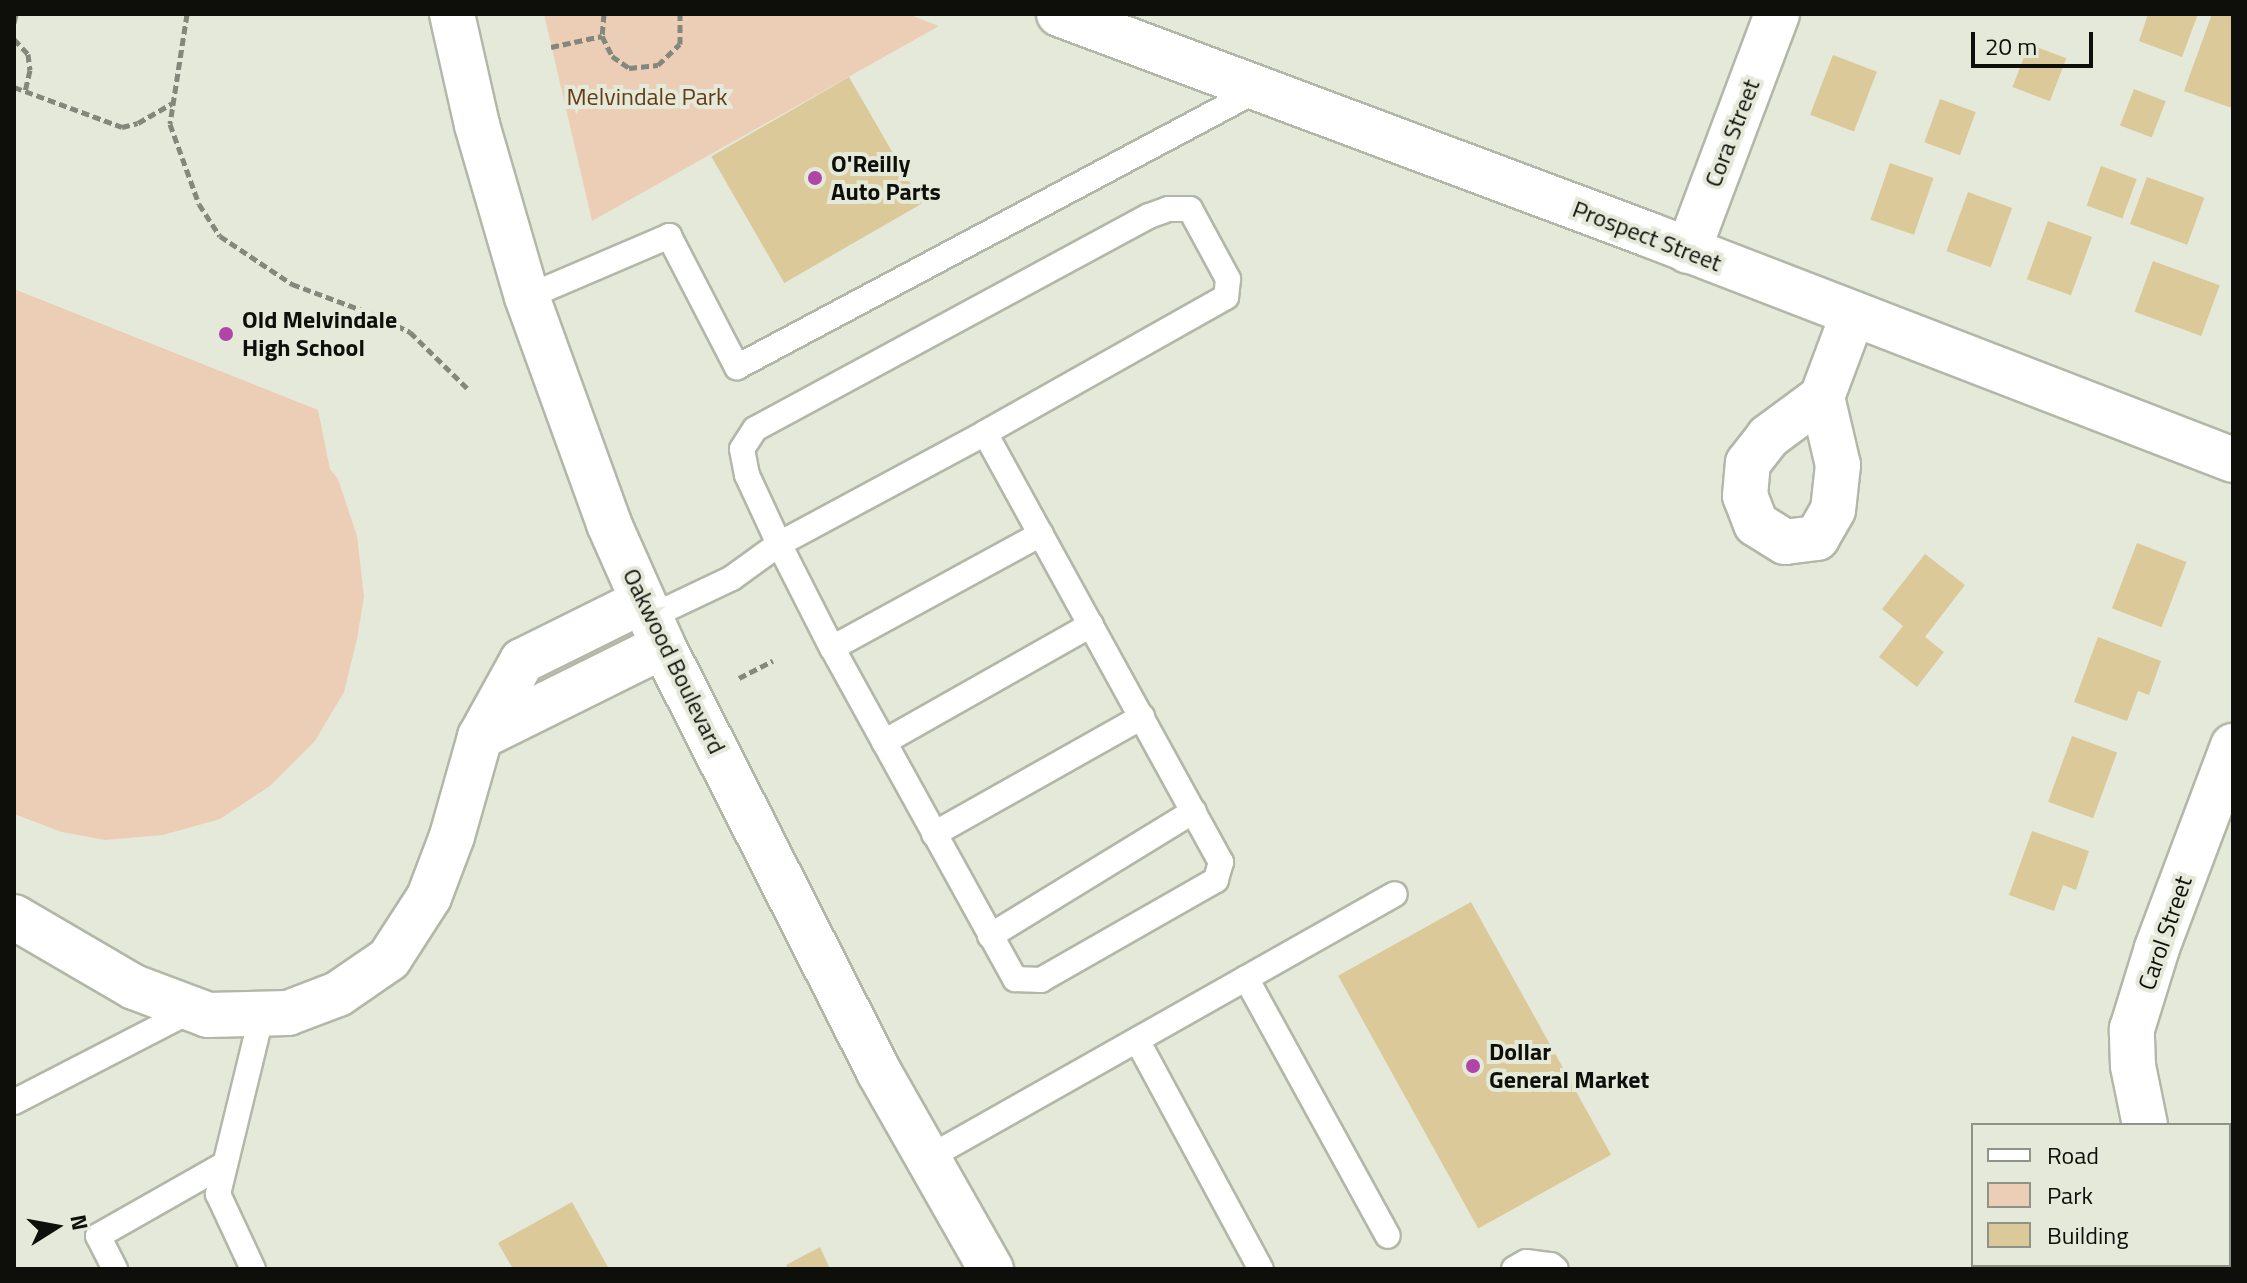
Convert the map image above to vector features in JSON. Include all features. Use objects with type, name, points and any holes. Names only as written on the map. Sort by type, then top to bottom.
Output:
[{"type":"street","name":"Oakwood Boulevard","points":[[452,14],[477,125],[527,297],[581,452],[652,621],[879,1072],[991,1269]]},
{"type":"street","name":"Prospect Street","points":[[1059,14],[2233,460]]},
{"type":"street","name":"Cora Street","points":[[1688,251],[1777,14]]},
{"type":"street","points":[[1822,397],[1853,314]]},
{"type":"street","points":[[14,917],[134,987],[208,1015],[288,1013],[338,994],[389,959],[429,897],[452,836],[480,737],[652,621]]},
{"type":"street","name":"Carol Street","points":[[2145,1123],[2133,1066],[2132,1029],[2157,948],[2233,746]]},
{"type":"lane","points":[[527,297],[669,236],[737,367],[1259,89]]},
{"type":"lane","points":[[652,621],[732,578],[779,544],[985,433],[1226,297],[1228,279],[1190,209],[1168,209],[1149,216],[755,429],[742,449],[747,475],[779,544],[832,648],[990,936],[1015,979],[1041,980],[1216,880],[1221,862],[985,433]]},
{"type":"lane","points":[[832,648],[1041,534]]},
{"type":"lane","points":[[884,742],[1091,625]]},
{"type":"lane","points":[[934,834],[1142,717]]},
{"type":"lane","points":[[990,936],[1194,811]]},
{"type":"lane","points":[[928,1158],[1395,894]]},
{"type":"lane","points":[[1246,978],[1388,1236]]},
{"type":"lane","points":[[14,1102],[194,1009]]},
{"type":"lane","points":[[253,1269],[218,1194],[262,1013]]},
{"type":"lane","points":[[1137,1040],[1261,1269]]},
{"type":"lane","points":[[115,1269],[98,1236],[225,1164]]},
{"type":"lane","points":[[1514,1269],[1526,1262],[1551,1265],[1556,1269]]},
{"type":"path","points":[[14,23],[16,14]]},
{"type":"path","points":[[187,14],[170,124],[199,204],[220,236],[292,284],[375,315],[410,332],[467,388]]},
{"type":"path","points":[[604,14],[602,36],[612,56],[629,68],[658,65],[680,44],[682,16],[691,14]]},
{"type":"path","points":[[551,47],[602,36]]},
{"type":"path","points":[[14,39],[28,54],[30,70],[25,91]]},
{"type":"path","points":[[14,87],[122,127],[138,123],[173,102]]},
{"type":"path","points":[[739,678],[773,661]]},
{"type":"green space","name":"Melvindale Park","points":[[544,14],[908,14],[939,26],[592,221]]},
{"type":"green space","points":[[14,289],[318,410],[330,469],[338,479],[357,536],[364,597],[357,639],[344,692],[315,741],[270,786],[220,819],[163,835],[105,840],[62,832],[14,814]]},
{"type":"building","points":[[2148,14],[2198,14],[2182,57],[2139,41]]},
{"type":"building","points":[[2212,14],[2233,14],[2232,108],[2184,91]]},
{"type":"building","points":[[2029,44],[2066,58],[2050,101],[2013,87]]},
{"type":"building","points":[[1833,55],[1877,72],[1854,132],[1810,115]]},
{"type":"building","name":"O'Reilly Auto Parts","points":[[849,77],[922,203],[784,283],[711,156]]},
{"type":"building","points":[[2134,89],[2166,101],[2152,138],[2120,125]]},
{"type":"building","points":[[1940,99],[1976,112],[1960,155],[1924,142]]},
{"type":"building","points":[[1890,163],[1933,178],[1914,235],[1870,220]]},
{"type":"building","points":[[2101,166],[2137,179],[2122,218],[2087,205]]},
{"type":"building","points":[[2147,177],[2204,198],[2187,245],[2130,224]]},
{"type":"building","points":[[1968,192],[2012,208],[1991,267],[1946,251]]},
{"type":"building","points":[[2048,221],[2092,237],[2071,295],[2027,279]]},
{"type":"building","points":[[2153,261],[2220,285],[2201,336],[2135,312]]},
{"type":"building","points":[[2137,543],[2186,562],[2161,627],[2112,608]]},
{"type":"building","points":[[1925,554],[1965,585],[1925,637],[1944,652],[1917,687],[1879,657],[1903,626],[1882,609]]},
{"type":"building","points":[[2098,637],[2161,661],[2149,695],[2138,691],[2127,721],[2074,702]]},
{"type":"building","points":[[2072,736],[2117,752],[2093,818],[2048,802]]},
{"type":"building","points":[[2032,831],[2089,851],[2076,890],[2063,885],[2054,911],[2009,895]]},
{"type":"building","name":"Dollar General Market","points":[[1471,902],[1611,1155],[1478,1228],[1338,976]]},
{"type":"building","points":[[572,1202],[609,1269],[513,1269],[498,1243]]},
{"type":"building","points":[[820,1247],[830,1269],[788,1269],[786,1265]]},
{"type":"place","name":"O'Reilly Auto Parts","points":[[815,178]]},
{"type":"place","name":"Old Melvindale High School","points":[[226,334]]},
{"type":"place","name":"Dollar General Market","points":[[1473,1066]]}]
